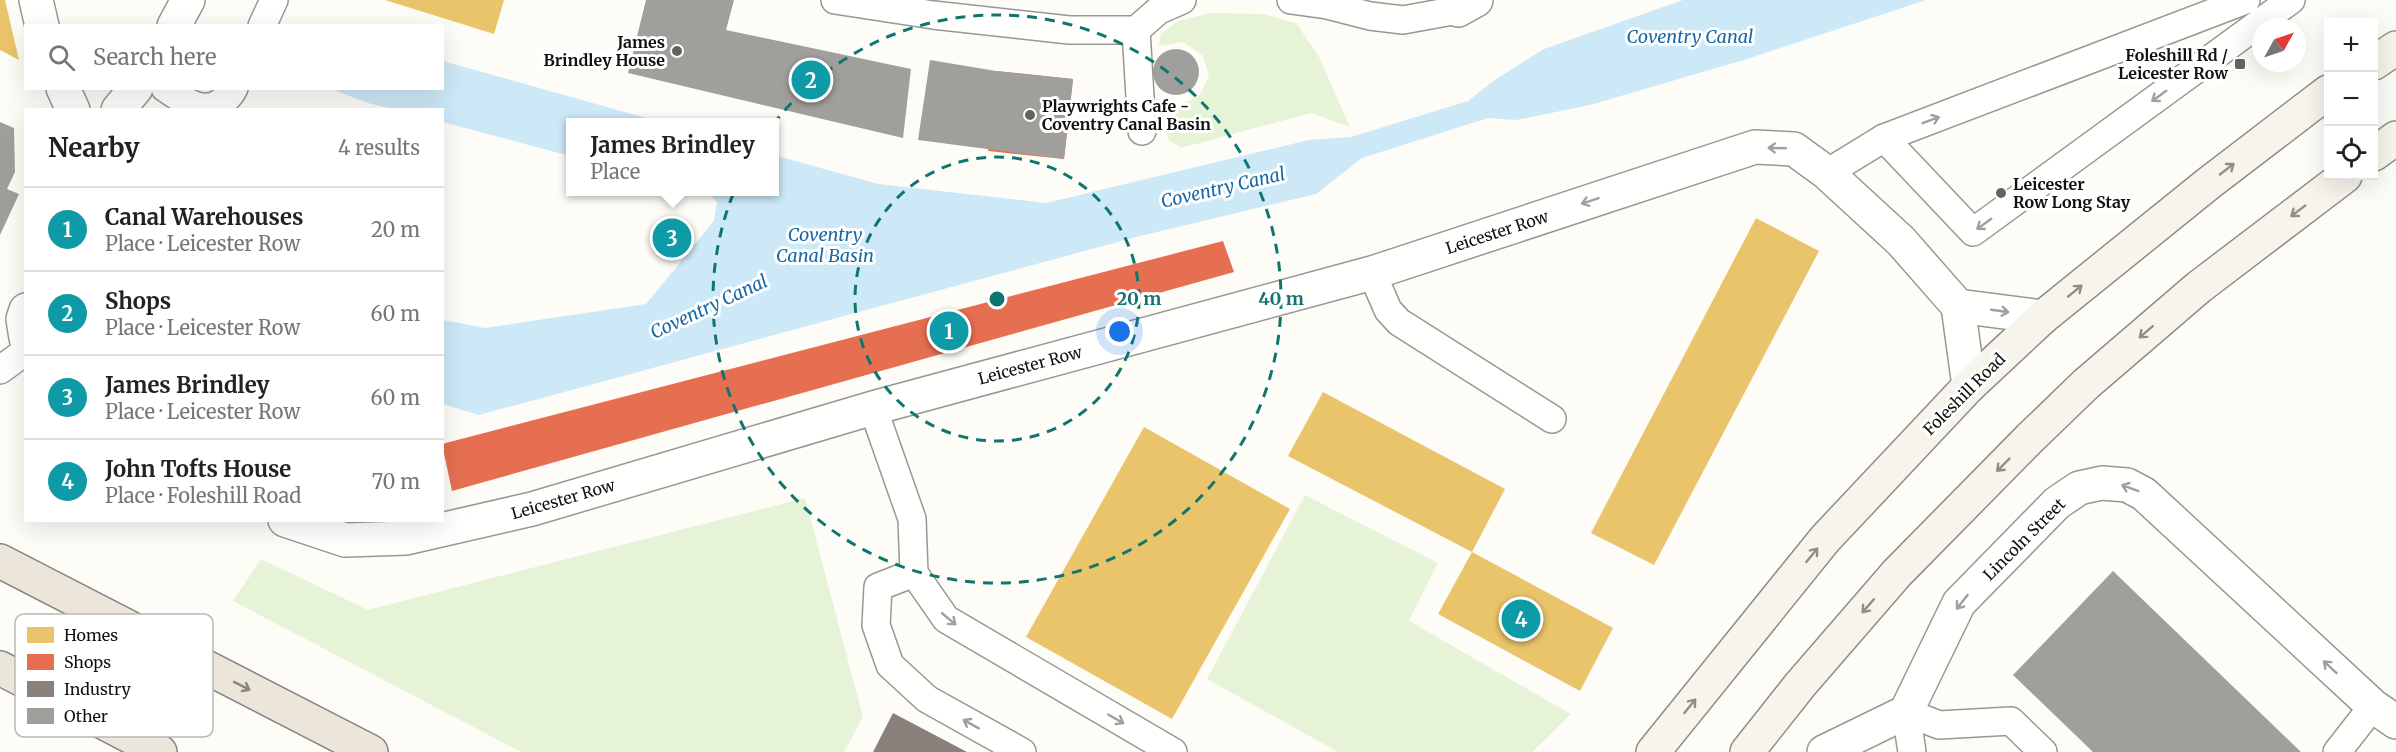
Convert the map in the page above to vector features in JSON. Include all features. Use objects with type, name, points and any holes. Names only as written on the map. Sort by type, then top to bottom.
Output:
[{"type":"highway","points":[[0,556],[59,592]]},
{"type":"highway","points":[[0,561],[102,614]]},
{"type":"highway","points":[[0,668],[15,676]]},
{"type":"highway","points":[[213,671],[371,752]]},
{"type":"highway","points":[[131,737],[160,752]]},
{"type":"main road","points":[[2378,60],[2396,48]]},
{"type":"main road","name":"Foleshill Road","points":[[1653,752],[1825,539],[1969,386],[2043,317],[2209,183],[2324,95]]},
{"type":"main road","points":[[2378,150],[2396,138]]},
{"type":"main road","points":[[1747,752],[1800,685],[1896,573],[2070,399],[2199,286],[2340,180]]},
{"type":"street","points":[[36,0],[42,24]]},
{"type":"street","points":[[175,24],[188,0]]},
{"type":"street","points":[[64,90],[72,108]]},
{"type":"street","points":[[120,108],[134,90]]},
{"type":"street","name":"Leicester Row","points":[[291,522],[345,540],[406,538],[531,508],[873,408],[1372,273],[1755,147],[1794,149],[1827,173],[1901,241],[1958,306]]},
{"type":"street","points":[[1969,386],[1958,306],[2043,317]]},
{"type":"street","name":"Lincoln Street","points":[[1906,712],[1959,603],[2057,503],[2079,488],[2102,483],[2127,484],[2144,494],[2384,714]]},
{"type":"street","points":[[1824,752],[1906,712]]},
{"type":"lane","points":[[263,24],[274,0]]},
{"type":"lane","points":[[835,0],[933,15],[1069,30],[1136,30],[1159,10],[1182,0]]},
{"type":"lane","points":[[1292,0],[1402,20],[1467,5]]},
{"type":"lane","points":[[1827,173],[1884,138],[2246,0]]},
{"type":"lane","points":[[1884,138],[1973,232],[2291,0]]},
{"type":"lane","points":[[2185,23],[2211,59]]},
{"type":"lane","points":[[1136,30],[1142,131]]},
{"type":"lane","points":[[168,90],[197,107],[215,107],[231,95],[233,90]]},
{"type":"lane","points":[[1372,273],[1389,310],[1399,322],[1552,419]]},
{"type":"lane","points":[[0,370],[24,352]]},
{"type":"lane","points":[[873,408],[912,519],[914,573],[946,619],[1173,752]]},
{"type":"lane","points":[[914,573],[878,587],[876,625],[890,665],[927,699],[1022,752]]},
{"type":"lane","points":[[1906,712],[1912,752]]},
{"type":"lane","points":[[1906,712],[1938,725],[2011,721],[2043,752]]},
{"type":"lane","points":[[2337,752],[2384,714]]},
{"type":"green space","points":[[1211,13],[1264,14],[1296,23],[1319,57],[1350,127],[1311,113],[1181,148],[1169,140],[1156,98],[1180,105],[1200,95],[1209,75],[1203,56],[1183,42],[1159,46],[1161,34],[1178,21]]},
{"type":"green space","points":[[1305,495],[1438,563],[1409,621],[1571,714],[1532,752],[1338,752],[1207,679]]},
{"type":"green space","points":[[805,498],[863,717],[844,752],[521,752],[233,601],[261,559],[368,610]]},
{"type":"water","name":"Coventry Canal Basin","points":[[1683,0],[1926,0],[1747,59],[1590,105],[1516,120],[1488,118],[1362,158],[1316,194],[1140,236],[479,415],[444,404],[444,320],[485,328],[646,304],[714,221],[717,202],[711,196],[779,196],[779,156],[878,184],[1046,203],[1309,140],[1351,137],[1468,101],[1496,79],[1544,49]]},
{"type":"water","points":[[444,61],[646,118],[566,118],[566,155],[444,122],[444,108],[389,108],[334,90],[444,90]]},
{"type":"building: Homes","points":[[0,0],[5,0],[19,60],[0,50]]},
{"type":"building: Homes","points":[[385,0],[504,0],[494,34]]},
{"type":"building: Homes","points":[[1756,218],[1819,251],[1654,565],[1591,533]]},
{"type":"building: Homes","points":[[1323,392],[1505,489],[1472,552],[1288,456]]},
{"type":"building: Homes","points":[[1144,427],[1290,509],[1172,719],[1026,637]]},
{"type":"building: Homes","points":[[1472,552],[1613,628],[1580,691],[1438,614]]},
{"type":"building: Shops","name":"Playwrights Cafe - Coventry Canal Basin","points":[[996,71],[1073,79],[1064,159],[988,151]]},
{"type":"building: Shops","points":[[1223,241],[1234,272],[452,491],[444,443]]},
{"type":"building: Industry","points":[[893,713],[967,752],[873,752]]},
{"type":"building: Other","points":[[646,0],[734,0],[726,30],[911,69],[903,138],[628,73]]},
{"type":"building: Other","points":[[1176,49],[1192,56],[1199,72],[1192,88],[1176,95],[1160,88],[1153,72],[1160,56]]},
{"type":"building: Other","points":[[930,60],[996,71],[1073,79],[1064,159],[918,140]]},
{"type":"building: Other","points":[[0,122],[14,128],[15,172],[7,189],[19,194],[0,235]]},
{"type":"building: Other","points":[[2113,571],[2301,752],[2093,752],[2013,675]]},
{"type":"place","name":"James Brindley House","points":[[677,51]]},
{"type":"place","name":"Foleshill Rd / Leicester Row","points":[[2240,64]]},
{"type":"place","name":"Shops","points":[[811,80]]},
{"type":"place","name":"Playwrights Cafe - Coventry Canal Basin","points":[[1030,115]]},
{"type":"place","name":"Leicester Row Long Stay","points":[[2001,193]]},
{"type":"place","name":"James Brindley","points":[[672,238]]},
{"type":"place","name":"Canal Warehouses","points":[[949,331]]},
{"type":"place","name":"John Tofts House","points":[[1521,619]]},
{"type":"water label","name":"Coventry Canal","points":[[1690,37]]},
{"type":"water label","name":"Coventry Canal","points":[[1223,188]]},
{"type":"water label","name":"Coventry Canal","points":[[709,307]]}]
